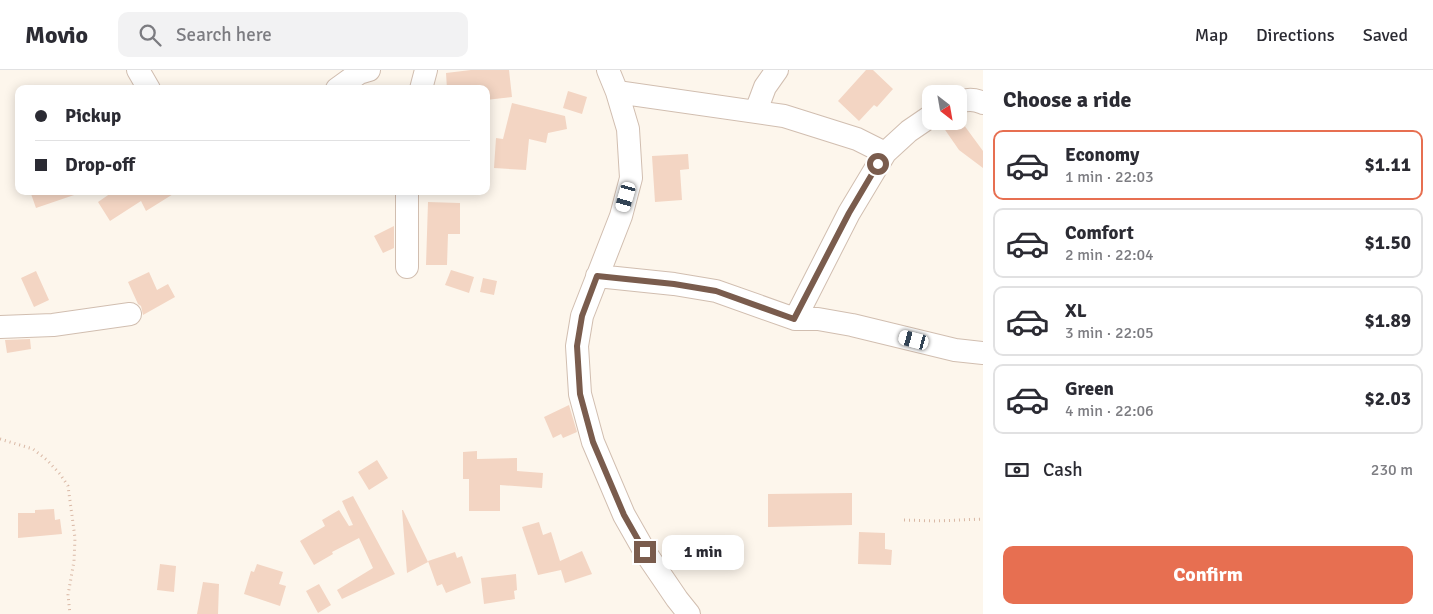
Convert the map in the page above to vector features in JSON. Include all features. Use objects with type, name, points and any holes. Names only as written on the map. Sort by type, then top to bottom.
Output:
[{"type":"street","points":[[138,70],[147,85]]},
{"type":"street","points":[[342,85],[359,73],[369,70]]},
{"type":"street","points":[[423,85],[426,70]]},
{"type":"street","points":[[608,70],[628,129],[631,178],[620,216],[582,316],[577,346],[580,394],[593,442],[624,515],[645,552],[677,600],[689,614]]},
{"type":"street","points":[[756,111],[765,87],[777,70]]},
{"type":"street","points":[[617,92],[784,116],[857,139],[885,153]]},
{"type":"street","points":[[968,99],[983,103]]},
{"type":"street","points":[[794,319],[849,213],[885,153],[909,131],[922,122]]},
{"type":"street","points":[[407,195],[407,267]]},
{"type":"street","points":[[597,276],[674,284],[716,291],[794,319],[852,325],[955,350],[983,353]]},
{"type":"street","points":[[0,327],[52,325],[130,314]]},
{"type":"path","points":[[0,440],[33,449],[47,460],[68,486],[75,538],[74,561],[68,595],[70,614]]},
{"type":"path","points":[[904,520],[983,520]]},
{"type":"building","points":[[471,70],[509,70],[512,97],[490,100],[490,85],[447,85],[446,73]]},
{"type":"building","points":[[866,70],[873,70],[893,89],[877,107],[874,105],[859,121],[838,101]]},
{"type":"building","points":[[568,91],[587,97],[582,114],[563,108]]},
{"type":"building","points":[[512,103],[565,116],[567,129],[548,133],[546,143],[529,139],[526,170],[494,168],[496,138],[503,139]]},
{"type":"building","points":[[945,130],[968,130],[983,151],[983,168],[959,150]]},
{"type":"building","points":[[688,154],[689,169],[680,170],[682,200],[655,202],[652,156]]},
{"type":"building","points":[[31,195],[74,195],[36,208]]},
{"type":"building","points":[[108,195],[172,195],[146,211],[141,201],[110,221],[98,202]]},
{"type":"building","points":[[428,202],[460,203],[460,234],[448,234],[447,265],[426,265]]},
{"type":"building","points":[[394,226],[394,248],[383,253],[374,236]]},
{"type":"building","points":[[451,270],[474,277],[469,293],[445,285]]},
{"type":"building","points":[[36,271],[49,300],[34,307],[21,278]]},
{"type":"building","points":[[149,272],[157,290],[168,284],[175,297],[143,315],[141,306],[138,304],[128,282]]},
{"type":"building","points":[[483,278],[497,281],[494,295],[480,292]]},
{"type":"building","points":[[30,339],[31,349],[7,353],[5,340]]},
{"type":"building","points":[[569,405],[577,432],[563,438],[561,434],[553,438],[544,417]]},
{"type":"building","points":[[477,451],[477,459],[517,458],[517,471],[543,473],[542,488],[500,485],[500,511],[469,511],[469,479],[463,479],[463,452]]},
{"type":"building","points":[[377,460],[388,478],[369,490],[358,472]]},
{"type":"building","points":[[852,493],[852,525],[768,527],[768,494]]},
{"type":"building","points":[[353,496],[395,574],[342,599],[337,590],[373,568],[359,538],[332,552],[333,554],[314,565],[300,541],[325,526],[322,520],[339,510],[349,526],[353,525],[342,501]]},
{"type":"building","points":[[54,509],[55,520],[60,519],[62,534],[18,538],[18,513],[35,513],[35,510]]},
{"type":"building","points":[[402,510],[428,562],[407,573]]},
{"type":"building","points":[[539,522],[543,535],[551,532],[560,561],[582,551],[592,574],[565,583],[561,570],[538,575],[522,527]]},
{"type":"building","points":[[859,532],[885,533],[885,549],[892,550],[891,565],[858,564]]},
{"type":"building","points":[[455,552],[457,558],[462,556],[471,583],[446,593],[442,584],[437,586],[428,561]]},
{"type":"building","points":[[160,564],[176,566],[174,592],[157,590]]},
{"type":"building","points":[[257,564],[283,572],[279,584],[286,586],[280,606],[244,594],[251,571],[254,572]]},
{"type":"building","points":[[516,574],[517,590],[514,591],[515,599],[484,604],[481,578]]},
{"type":"building","points":[[203,582],[219,584],[218,614],[197,614]]},
{"type":"building","points":[[319,584],[331,605],[318,613],[306,591]]},
{"type":"route","points":[[645,552],[624,515],[593,442],[580,394],[577,346],[582,316],[597,276],[674,284],[716,291],[794,319],[849,213],[878,164]]}]
